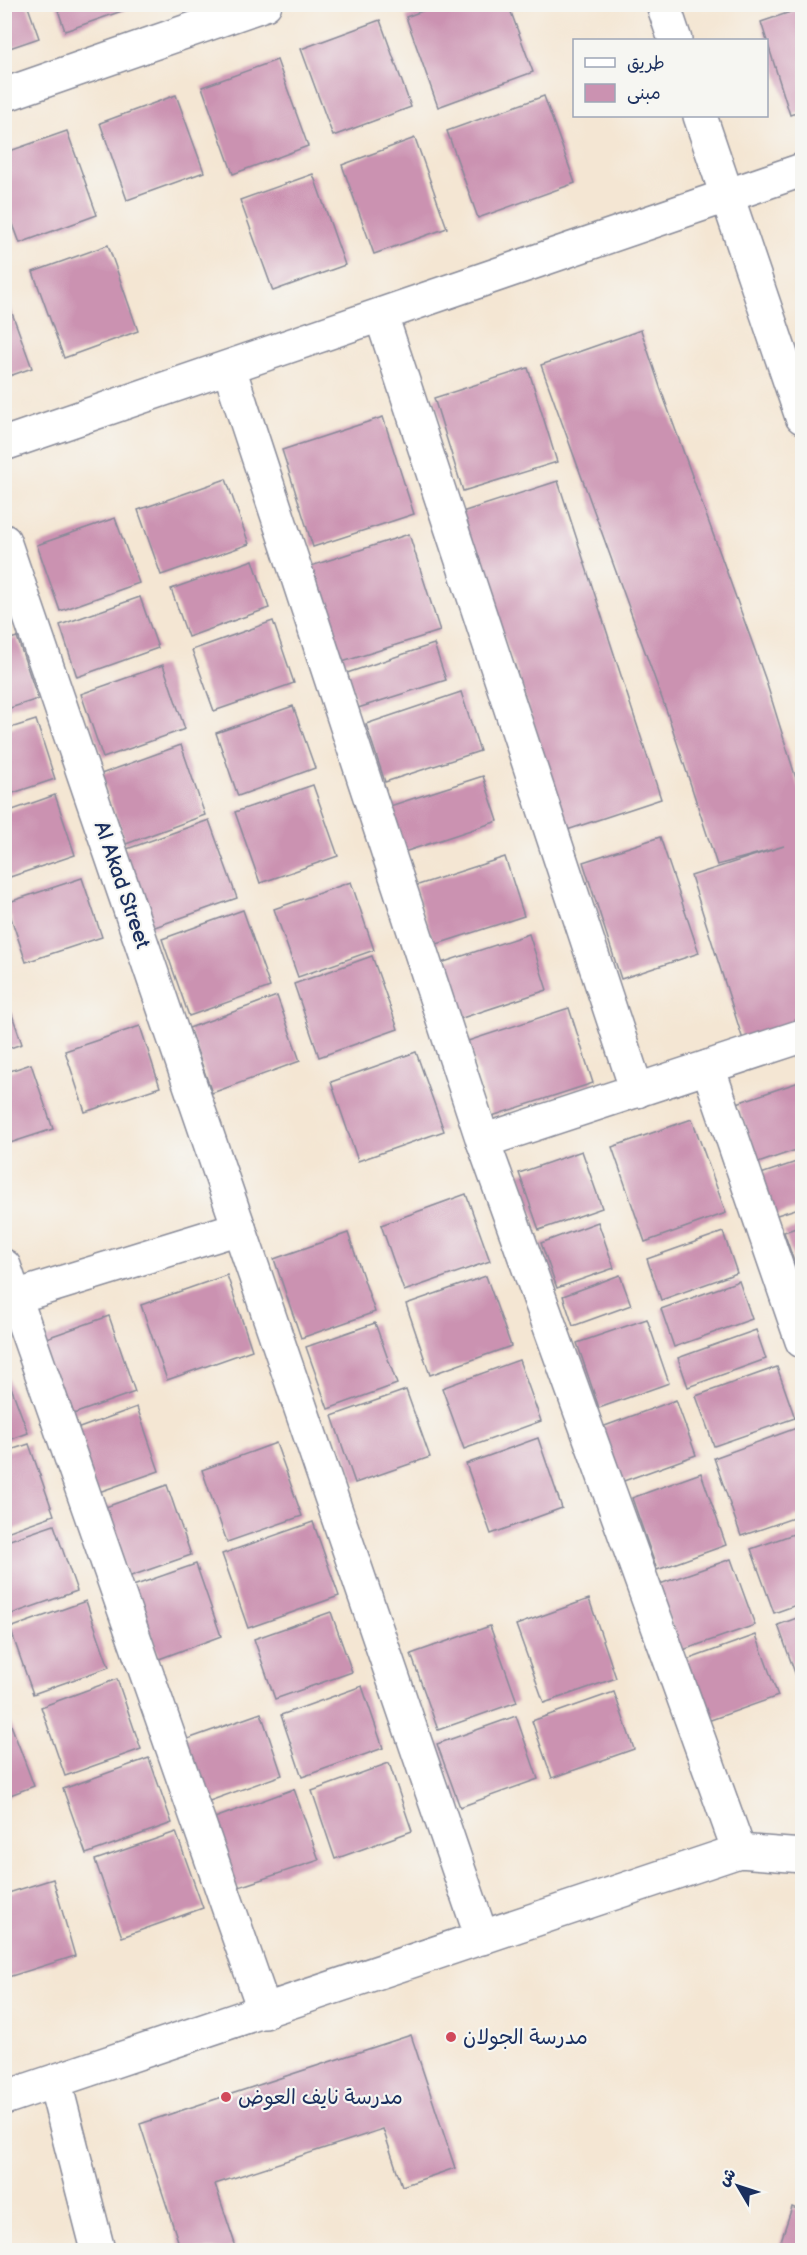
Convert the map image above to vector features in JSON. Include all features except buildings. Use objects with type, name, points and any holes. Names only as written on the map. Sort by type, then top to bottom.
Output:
[{"type":"street","points":[[4,95],[265,4]]},
{"type":"street","points":[[663,4],[675,39]]},
{"type":"street","points":[[700,117],[802,417]]},
{"type":"street","points":[[4,444],[802,170]]},
{"type":"street","points":[[381,315],[637,1091]]},
{"type":"street","points":[[229,368],[483,1141],[739,1851]]},
{"type":"street","name":"Al Akad Street","points":[[4,541],[482,1938]]},
{"type":"street","points":[[483,1141],[802,1036]]},
{"type":"street","points":[[708,1067],[802,1341]]},
{"type":"street","points":[[15,1297],[239,1228]]},
{"type":"street","points":[[4,1266],[265,2012]]},
{"type":"street","points":[[4,2098],[55,2083],[739,1851],[802,1856]]},
{"type":"street","points":[[55,2083],[98,2250]]},
{"type":"place","name":"مدرسة الجولان","points":[[451,2037]]},
{"type":"place","name":"مدرسة نايف العوض","points":[[226,2097]]}]
